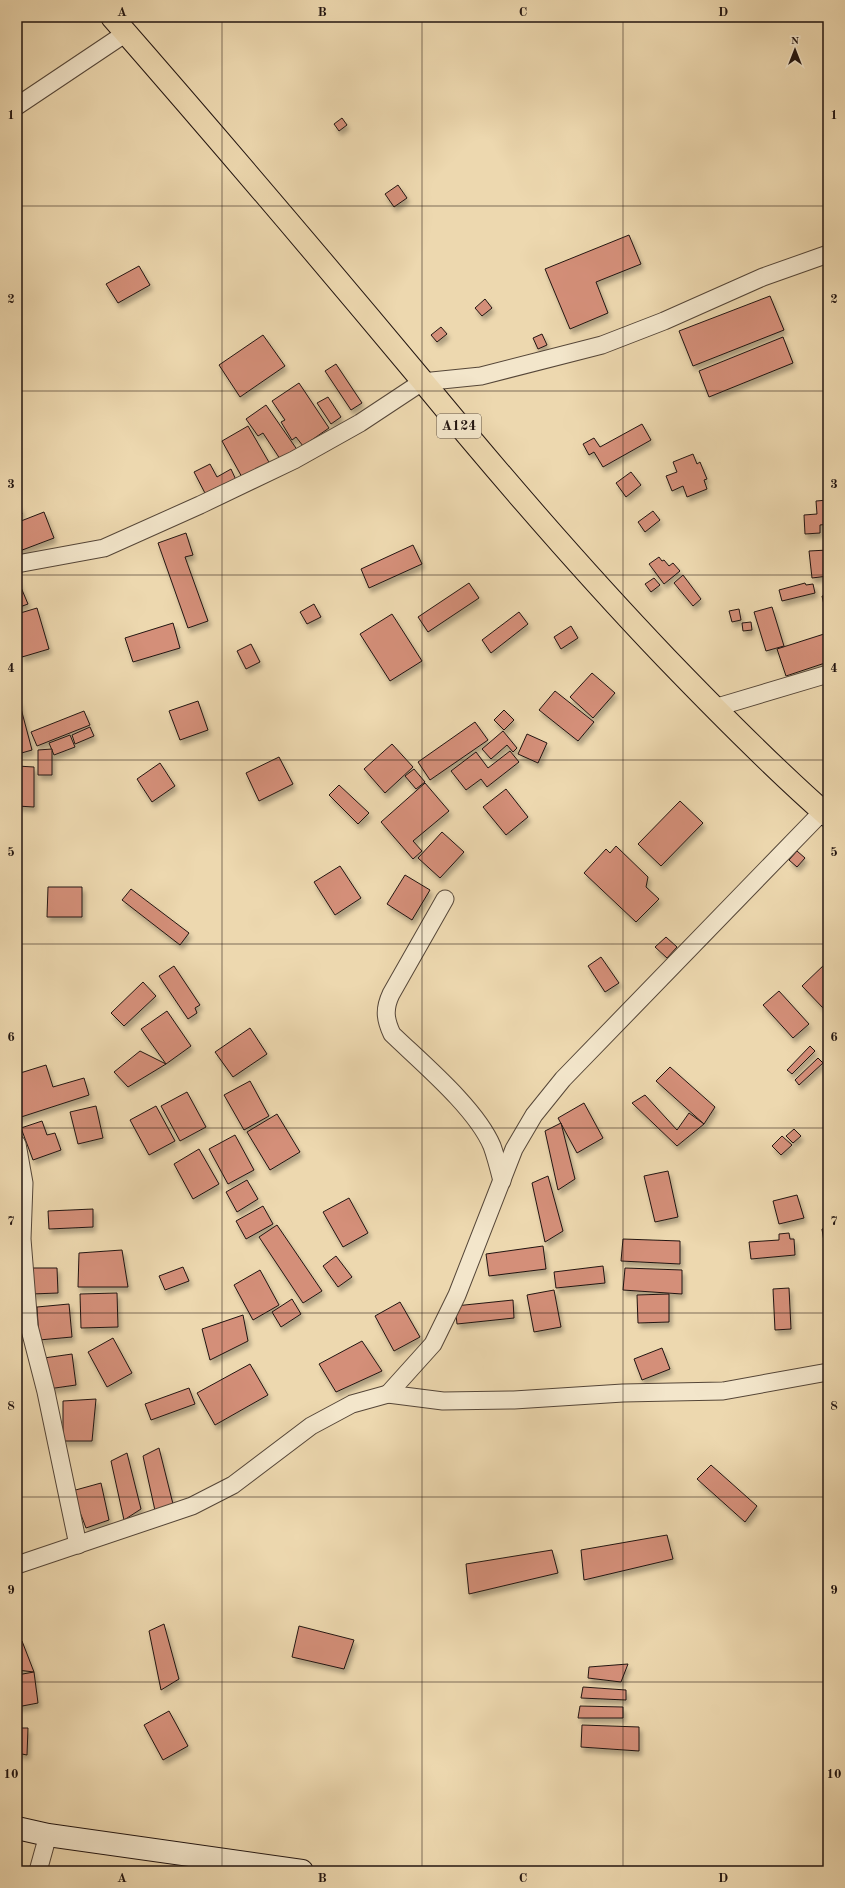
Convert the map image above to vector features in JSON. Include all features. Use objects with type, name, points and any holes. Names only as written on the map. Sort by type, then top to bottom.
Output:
[{"type":"highway","name":"A124","points":[[112,17],[243,169],[432,395],[608,597],[714,708],[825,813]]},
{"type":"main road","points":[[17,1828],[48,1835],[302,1871]]},
{"type":"street","points":[[17,106],[126,33]]},
{"type":"street","points":[[17,564],[104,548],[187,512],[294,460],[360,423],[422,382],[481,376],[602,345],[664,321],[763,277],[828,254]]},
{"type":"street","points":[[714,708],[828,674]]},
{"type":"street","points":[[388,1394],[433,1344],[456,1295],[514,1149],[534,1114],[564,1079],[825,813]]},
{"type":"street","points":[[445,899],[390,994],[386,1004],[385,1014],[387,1024],[392,1034],[463,1104],[479,1124],[492,1145],[502,1181]]},
{"type":"street","points":[[17,1144],[24,1182],[22,1239],[29,1326],[46,1392],[78,1545]]},
{"type":"street","points":[[17,1565],[192,1506],[233,1485],[311,1426],[352,1404],[388,1394],[443,1401],[514,1400],[623,1393],[723,1391],[828,1372]]},
{"type":"street","points":[[38,1871],[48,1835]]},
{"type":"building","points":[[342,118],[347,125],[339,131],[334,124]]},
{"type":"building","points":[[398,185],[407,198],[394,207],[385,194]]},
{"type":"building","points":[[629,235],[641,264],[596,282],[608,313],[570,329],[545,269]]},
{"type":"building","points":[[139,266],[150,285],[118,303],[106,284]]},
{"type":"building","points":[[770,296],[784,330],[693,366],[679,331]]},
{"type":"building","points":[[485,299],[492,308],[482,316],[475,308]]},
{"type":"building","points":[[441,327],[447,334],[437,342],[431,335]]},
{"type":"building","points":[[542,334],[547,345],[538,349],[533,338]]},
{"type":"building","points":[[263,335],[285,366],[240,397],[219,365]]},
{"type":"building","points":[[783,337],[793,363],[709,397],[699,371]]},
{"type":"building","points":[[336,364],[362,403],[351,410],[325,371]]},
{"type":"building","points":[[299,383],[329,428],[303,446],[296,437],[292,440],[281,422],[285,420],[272,401]]},
{"type":"building","points":[[328,397],[341,417],[331,424],[317,403]]},
{"type":"building","points":[[266,405],[298,451],[282,462],[263,433],[258,436],[246,419]]},
{"type":"building","points":[[642,424],[651,440],[603,467],[594,452],[589,455],[583,444],[594,438],[600,447]]},
{"type":"building","points":[[248,426],[270,464],[243,479],[222,441]]},
{"type":"building","points":[[693,454],[697,464],[700,462],[707,479],[704,480],[707,489],[687,497],[683,486],[672,491],[666,476],[677,472],[673,462]]},
{"type":"building","points":[[210,464],[217,477],[231,469],[236,480],[206,495],[194,472]]},
{"type":"building","points":[[631,472],[641,485],[626,497],[616,483]]},
{"type":"building","points":[[828,500],[828,524],[820,525],[820,533],[805,534],[804,515],[817,514],[816,501]]},
{"type":"building","points":[[17,506],[19,506],[22,514],[17,516]]},
{"type":"building","points":[[653,511],[660,520],[645,532],[638,522]]},
{"type":"building","points":[[44,512],[54,538],[17,552],[17,520],[20,519],[21,521]]},
{"type":"building","points":[[186,533],[193,555],[185,557],[208,621],[188,628],[158,543]]},
{"type":"building","points":[[413,545],[422,564],[369,588],[361,569]]},
{"type":"building","points":[[828,550],[828,576],[812,578],[809,551]]},
{"type":"building","points":[[659,557],[669,566],[673,563],[680,571],[664,584],[649,564]]},
{"type":"building","points":[[683,575],[701,599],[693,606],[674,583]]},
{"type":"building","points":[[17,578],[28,604],[17,608]]},
{"type":"building","points":[[654,578],[660,585],[651,592],[645,584]]},
{"type":"building","points":[[469,583],[479,598],[428,632],[418,617]]},
{"type":"building","points":[[805,583],[806,585],[813,584],[815,593],[782,601],[779,590]]},
{"type":"building","points":[[828,595],[828,623],[822,596]]},
{"type":"building","points":[[314,604],[321,617],[307,624],[300,612]]},
{"type":"building","points":[[772,607],[784,646],[766,651],[754,612]]},
{"type":"building","points":[[37,608],[49,649],[22,657],[17,640],[17,614]]},
{"type":"building","points":[[739,609],[741,620],[732,622],[729,611]]},
{"type":"building","points":[[519,612],[528,624],[491,653],[482,640]]},
{"type":"building","points":[[392,614],[422,661],[390,681],[360,634]]},
{"type":"building","points":[[751,622],[752,630],[743,631],[742,623]]},
{"type":"building","points":[[173,623],[180,648],[133,662],[125,638]]},
{"type":"building","points":[[571,626],[578,638],[561,649],[554,637]]},
{"type":"building","points":[[824,634],[828,646],[828,662],[786,676],[777,649]]},
{"type":"building","points":[[251,644],[260,662],[246,669],[237,651]]},
{"type":"building","points":[[592,673],[615,693],[593,718],[570,697]]},
{"type":"building","points":[[555,691],[594,722],[578,741],[539,710]]},
{"type":"building","points":[[17,701],[19,701],[32,750],[18,754]]},
{"type":"building","points":[[198,701],[208,730],[180,740],[169,711]]},
{"type":"building","points":[[504,710],[514,720],[504,730],[494,720]]},
{"type":"building","points":[[84,711],[90,725],[37,746],[31,732]]},
{"type":"building","points":[[475,722],[488,740],[430,780],[418,762]]},
{"type":"building","points":[[90,727],[94,736],[75,744],[72,735]]},
{"type":"building","points":[[503,731],[517,748],[513,752],[507,745],[491,759],[482,749]]},
{"type":"building","points":[[527,734],[547,743],[538,763],[518,754]]},
{"type":"building","points":[[70,735],[75,747],[54,755],[49,743]]},
{"type":"building","points":[[392,744],[413,767],[385,793],[364,769]]},
{"type":"building","points":[[52,749],[52,775],[38,775],[38,750]]},
{"type":"building","points":[[510,751],[519,762],[487,787],[481,779],[466,790],[451,771],[476,752],[488,768]]},
{"type":"building","points":[[279,757],[293,784],[259,801],[246,773]]},
{"type":"building","points":[[160,763],[175,786],[152,802],[137,779]]},
{"type":"building","points":[[17,766],[34,767],[34,807],[17,806]]},
{"type":"building","points":[[414,769],[425,782],[416,789],[405,776]]},
{"type":"building","points":[[425,783],[449,811],[413,841],[422,851],[413,859],[381,822]]},
{"type":"building","points":[[339,785],[369,813],[358,824],[329,795]]},
{"type":"building","points":[[506,789],[528,817],[506,835],[483,807]]},
{"type":"building","points":[[680,801],[703,823],[661,866],[638,844]]},
{"type":"building","points":[[442,832],[464,852],[440,878],[418,858]]},
{"type":"building","points":[[616,846],[648,877],[646,887],[659,899],[636,922],[584,873],[606,849],[610,853]]},
{"type":"building","points":[[797,851],[805,858],[797,867],[789,860]]},
{"type":"building","points":[[340,866],[361,898],[335,915],[314,882]]},
{"type":"building","points":[[405,875],[430,890],[412,920],[387,904]]},
{"type":"building","points":[[48,887],[82,887],[82,917],[47,917]]},
{"type":"building","points":[[131,889],[189,933],[180,945],[122,900]]},
{"type":"building","points":[[666,937],[677,947],[667,958],[655,947]]},
{"type":"building","points":[[601,957],[619,983],[605,992],[588,966]]},
{"type":"building","points":[[826,963],[828,965],[828,1006],[824,1009],[802,986]]},
{"type":"building","points":[[174,966],[200,1005],[195,1008],[197,1013],[188,1019],[159,976]]},
{"type":"building","points":[[143,982],[156,996],[124,1026],[111,1013]]},
{"type":"building","points":[[779,991],[809,1024],[793,1038],[763,1005]]},
{"type":"building","points":[[167,1011],[191,1046],[166,1064],[141,1029]]},
{"type":"building","points":[[250,1028],[267,1054],[233,1077],[215,1052]]},
{"type":"building","points":[[810,1046],[815,1051],[792,1074],[787,1070]]},
{"type":"building","points":[[140,1051],[166,1064],[128,1087],[114,1072]]},
{"type":"building","points":[[818,1058],[823,1063],[799,1085],[795,1080]]},
{"type":"building","points":[[46,1065],[53,1087],[84,1078],[89,1095],[18,1118],[17,1105],[19,1104],[17,1097],[17,1074]]},
{"type":"building","points":[[670,1067],[715,1107],[704,1124],[656,1081]]},
{"type":"building","points":[[250,1081],[269,1116],[244,1130],[224,1095]]},
{"type":"building","points":[[187,1092],[206,1127],[180,1141],[161,1106]]},
{"type":"building","points":[[645,1095],[677,1130],[689,1113],[704,1124],[677,1146],[632,1103]]},
{"type":"building","points":[[584,1103],[603,1138],[577,1153],[558,1118]]},
{"type":"building","points":[[96,1106],[103,1138],[78,1144],[70,1112]]},
{"type":"building","points":[[156,1106],[175,1141],[149,1155],[130,1120]]},
{"type":"building","points":[[277,1114],[300,1152],[270,1170],[247,1132]]},
{"type":"building","points":[[42,1121],[47,1135],[55,1133],[61,1150],[33,1160],[21,1128]]},
{"type":"building","points":[[561,1123],[575,1179],[558,1190],[545,1131]]},
{"type":"building","points":[[794,1129],[801,1136],[793,1143],[786,1136]]},
{"type":"building","points":[[235,1135],[254,1170],[228,1184],[209,1149]]},
{"type":"building","points":[[782,1136],[792,1145],[781,1155],[772,1146]]},
{"type":"building","points":[[199,1149],[219,1184],[193,1199],[174,1164]]},
{"type":"building","points":[[668,1171],[678,1217],[655,1222],[644,1176]]},
{"type":"building","points":[[548,1176],[563,1231],[545,1242],[532,1183]]},
{"type":"building","points":[[247,1180],[258,1199],[237,1212],[226,1192]]},
{"type":"building","points":[[797,1195],[804,1218],[779,1224],[773,1201]]},
{"type":"building","points":[[349,1198],[368,1233],[343,1247],[323,1212]]},
{"type":"building","points":[[263,1206],[273,1224],[246,1239],[236,1221]]},
{"type":"building","points":[[93,1209],[93,1227],[49,1229],[48,1211]]},
{"type":"building","points":[[277,1225],[322,1291],[303,1303],[259,1237]]},
{"type":"building","points":[[828,1228],[828,1248],[825,1248],[822,1229]]},
{"type":"building","points":[[789,1233],[790,1239],[794,1239],[795,1255],[751,1259],[749,1242],[779,1240],[779,1234]]},
{"type":"building","points":[[623,1239],[680,1241],[680,1264],[621,1261]]},
{"type":"building","points":[[543,1246],[546,1269],[489,1276],[486,1254]]},
{"type":"building","points":[[122,1250],[128,1287],[78,1287],[79,1253]]},
{"type":"building","points":[[336,1256],[352,1277],[338,1287],[323,1266]]},
{"type":"building","points":[[603,1266],[605,1283],[556,1288],[554,1272]]},
{"type":"building","points":[[183,1267],[189,1281],[165,1290],[159,1276]]},
{"type":"building","points":[[31,1268],[57,1268],[58,1293],[31,1294]]},
{"type":"building","points":[[625,1268],[682,1270],[682,1294],[623,1290]]},
{"type":"building","points":[[260,1270],[279,1305],[253,1320],[234,1285]]},
{"type":"building","points":[[789,1288],[791,1329],[775,1330],[773,1289]]},
{"type":"building","points":[[554,1290],[561,1327],[534,1332],[527,1295]]},
{"type":"building","points":[[117,1293],[118,1327],[81,1328],[80,1294]]},
{"type":"building","points":[[669,1294],[669,1322],[638,1323],[637,1295]]},
{"type":"building","points":[[292,1299],[301,1314],[281,1327],[272,1312]]},
{"type":"building","points":[[513,1300],[514,1318],[457,1324],[455,1306]]},
{"type":"building","points":[[400,1302],[420,1337],[394,1351],[375,1316]]},
{"type":"building","points":[[69,1304],[72,1337],[39,1340],[37,1307]]},
{"type":"building","points":[[243,1315],[248,1341],[210,1360],[202,1329]]},
{"type":"building","points":[[113,1338],[132,1373],[107,1387],[88,1352]]},
{"type":"building","points":[[362,1341],[382,1371],[336,1392],[319,1364]]},
{"type":"building","points":[[662,1348],[670,1369],[642,1380],[634,1359]]},
{"type":"building","points":[[72,1354],[76,1385],[48,1389],[44,1358]]},
{"type":"building","points":[[250,1364],[268,1395],[215,1425],[197,1393]]},
{"type":"building","points":[[189,1388],[195,1404],[151,1420],[145,1404]]},
{"type":"building","points":[[96,1399],[92,1441],[63,1441],[63,1401]]},
{"type":"building","points":[[159,1448],[173,1504],[156,1515],[143,1456]]},
{"type":"building","points":[[127,1453],[141,1509],[124,1520],[111,1461]]},
{"type":"building","points":[[711,1465],[757,1506],[745,1522],[697,1479]]},
{"type":"building","points":[[101,1483],[109,1520],[86,1528],[72,1491]]},
{"type":"building","points":[[667,1535],[673,1559],[584,1580],[581,1550]]},
{"type":"building","points":[[552,1550],[558,1573],[469,1594],[466,1564]]},
{"type":"building","points":[[164,1624],[179,1679],[161,1690],[149,1631]]},
{"type":"building","points":[[299,1626],[354,1640],[344,1669],[292,1657]]},
{"type":"building","points":[[22,1641],[34,1672],[17,1670],[17,1642]]},
{"type":"building","points":[[628,1664],[621,1682],[588,1678],[589,1667]]},
{"type":"building","points":[[34,1672],[38,1703],[17,1707],[17,1675]]},
{"type":"building","points":[[583,1687],[626,1690],[626,1700],[581,1698]]},
{"type":"building","points":[[580,1706],[623,1707],[623,1718],[578,1718]]},
{"type":"building","points":[[169,1711],[188,1746],[163,1760],[144,1725]]},
{"type":"building","points":[[582,1725],[639,1727],[639,1751],[581,1747]]},
{"type":"building","points":[[17,1728],[28,1728],[27,1755],[17,1753]]}]
